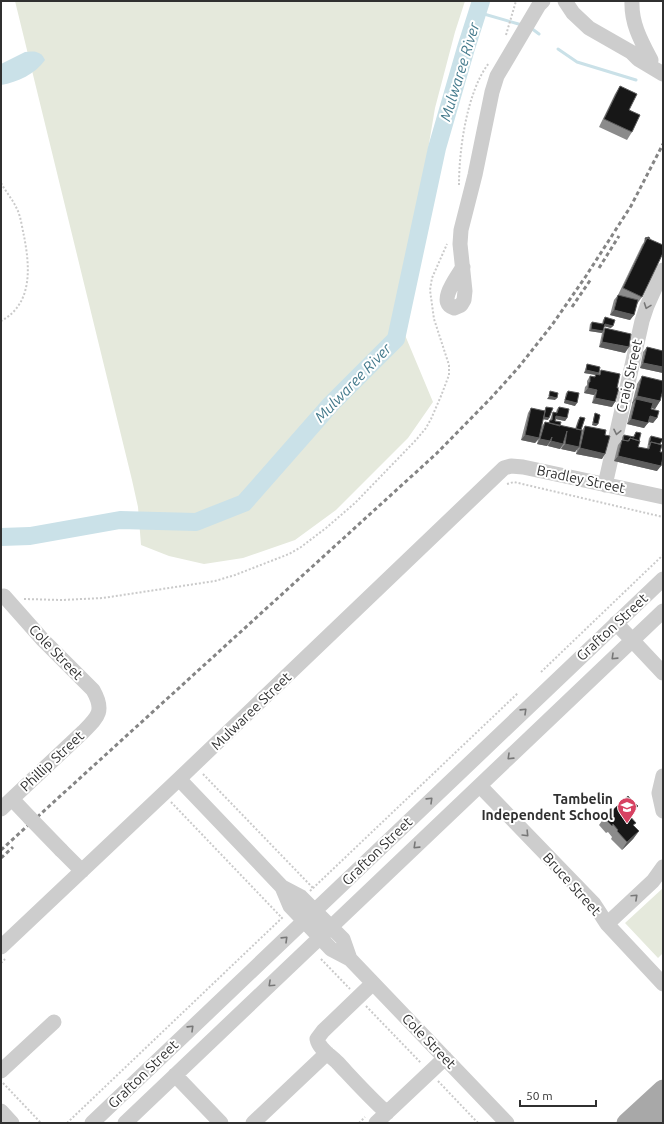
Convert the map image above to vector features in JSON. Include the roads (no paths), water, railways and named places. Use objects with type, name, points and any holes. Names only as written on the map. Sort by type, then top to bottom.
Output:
[{"type":"main road","points":[[626,1123],[663,1089]]},
{"type":"main road","points":[[639,1123],[663,1108]]},
{"type":"main road","points":[[648,1123],[663,1108]]},
{"type":"street","points":[[463,267],[460,244],[462,230],[492,92],[497,76],[543,1]]},
{"type":"street","points":[[565,1],[573,13],[584,24],[663,74]]},
{"type":"street","points":[[632,1],[632,13],[635,26],[657,63]]},
{"type":"street","points":[[630,52],[642,54],[657,63]]},
{"type":"street","name":"Craig Street","points":[[605,484],[642,321],[663,270]]},
{"type":"street","name":"Bradley Street","points":[[502,478],[504,468],[517,466],[663,497]]},
{"type":"street","name":"Mulwaree Street","points":[[4,952],[82,871],[183,783],[502,478]]},
{"type":"street","name":"Grafton Street","points":[[92,1123],[663,579]]},
{"type":"street","name":"Cole Street","points":[[4,596],[43,640],[93,690],[99,700],[100,710]]},
{"type":"street","name":"Grafton Street","points":[[125,1123],[663,611]]},
{"type":"street","points":[[616,623],[663,673]]},
{"type":"street","name":"Phillip Street","points":[[1,809],[95,720],[100,710]]},
{"type":"street","points":[[663,776],[658,793],[663,811]]},
{"type":"street","name":"Cole Street","points":[[183,783],[282,887],[290,906],[331,928],[343,939],[350,959]]},
{"type":"street","name":"Bruce Street","points":[[480,786],[594,904],[607,924],[663,984]]},
{"type":"street","points":[[12,799],[82,871]]},
{"type":"street","points":[[607,924],[653,880],[663,867]]},
{"type":"street","name":"Cole Street","points":[[309,916],[320,938],[331,950],[350,959],[507,1123]]},
{"type":"street","points":[[373,983],[317,1037],[318,1043],[327,1053],[371,1099],[387,1113]]},
{"type":"street","points":[[1,1072],[54,1022]]},
{"type":"street","points":[[253,1123],[327,1053]]},
{"type":"street","points":[[376,1123],[445,1058]]},
{"type":"street","points":[[175,1075],[221,1123]]},
{"type":"street","points":[[1,1111],[12,1123]]},
{"type":"water","points":[[25,52],[37,52],[45,60],[26,77],[1,85],[1,64]]},
{"type":"waterway","name":"Mulwaree River","points":[[1,537],[30,536],[120,520],[196,522],[244,503],[331,404],[396,339],[437,148],[481,1]]},
{"type":"waterway","points":[[477,12],[522,25]]},
{"type":"waterway","points":[[531,28],[539,34]]},
{"type":"waterway","points":[[558,49],[577,62],[636,80]]},
{"type":"railway","points":[[1,850],[436,454],[491,398],[518,368],[552,325],[586,276],[631,206],[663,144]]},
{"type":"railway","points":[[599,268],[619,236]]},
{"type":"railway","points":[[572,307],[591,279]]},
{"type":"railway","points":[[1,858],[13,847]]},
{"type":"place","name":"Tambelin Independent School","points":[[627,824]]}]
